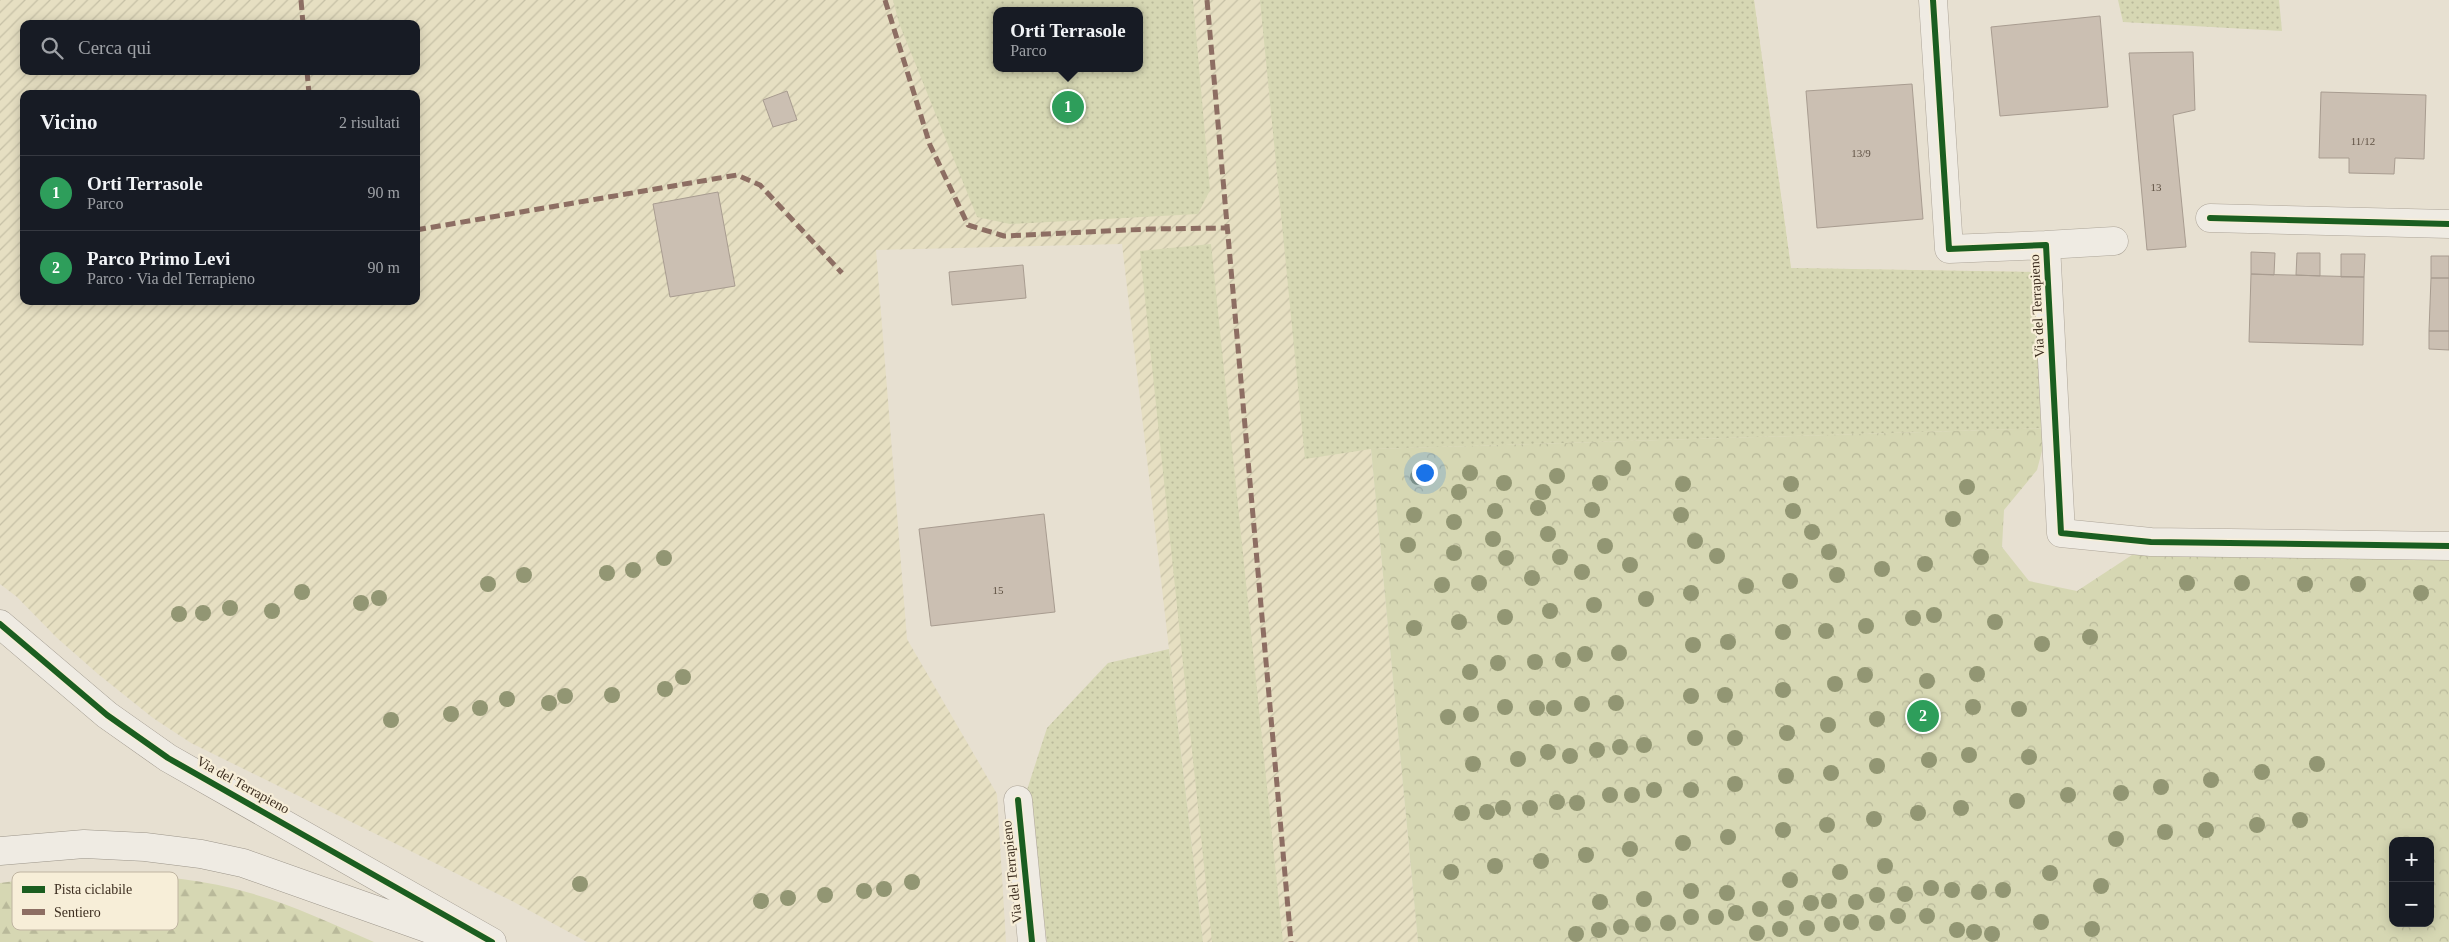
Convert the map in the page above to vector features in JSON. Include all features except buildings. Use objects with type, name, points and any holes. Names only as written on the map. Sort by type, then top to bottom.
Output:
[{"type":"street","name":"Via del Terrapieno","points":[[1933,0],[1949,249],[2114,241]]},
{"type":"street","points":[[2210,218],[2449,224]]},
{"type":"street","name":"Via del Terrapieno","points":[[2046,245],[2061,533],[2151,542],[2449,546]]},
{"type":"street","name":"Via del Terrapieno","points":[[0,624],[107,716],[168,758],[492,942]]},
{"type":"street","name":"Via del Terrapieno","points":[[1018,800],[1032,942]]},
{"type":"street","points":[[0,851],[84,844],[145,847],[201,854],[243,863],[466,942]]},
{"type":"shaded area","points":[[0,0],[1754,0],[1791,268],[2036,272],[2048,428],[1371,449],[1418,942],[1203,942],[1122,244],[876,250],[907,639],[997,794],[1006,942],[587,942],[512,901],[191,743],[153,718],[98,674],[56,637],[17,597],[0,584]]},
{"type":"green space","points":[[893,0],[1193,0],[1210,190],[1198,214],[1010,224],[977,217],[899,23]]},
{"type":"green space","points":[[1260,0],[1754,0],[1791,268],[2036,272],[2048,428],[1371,449],[1305,459]]},
{"type":"green space","points":[[2118,0],[2279,0],[2282,31],[2123,22]]},
{"type":"green space","points":[[1211,244],[1283,942],[1212,942],[1140,251]]},
{"type":"green space","points":[[2048,428],[2037,470],[2004,510],[2002,547],[2029,581],[2077,591],[2135,553],[2449,559],[2449,942],[1418,942],[1371,449]]},
{"type":"green space","points":[[1169,649],[1203,942],[1047,942],[1027,790],[1047,728],[1108,663]]},
{"type":"green space","points":[[178,879],[217,885],[266,898],[297,909],[374,942],[0,942],[0,883],[12,881],[12,930],[178,930]]},
{"type":"marked path","points":[[301,0],[303,20]]},
{"type":"marked path","points":[[885,0],[930,145],[968,225],[1004,236],[1149,229],[1228,228]]},
{"type":"marked path","points":[[1207,0],[1291,942]]},
{"type":"marked path","points":[[307,75],[309,90]]},
{"type":"marked path","points":[[420,229],[737,175],[760,185],[842,273]]},
{"type":"cycle path","points":[[1933,0],[1949,249],[2046,245],[2061,533],[2151,542],[2449,546]]},
{"type":"cycle path","points":[[2210,218],[2449,224]]},
{"type":"cycle path","points":[[0,624],[107,715],[168,758],[492,942]]},
{"type":"cycle path","points":[[1018,800],[1032,942]]},
{"type":"place","name":"Orti Terrasole","points":[[1068,107]]},
{"type":"place","name":"Parco Primo Levi","points":[[1923,716]]}]
